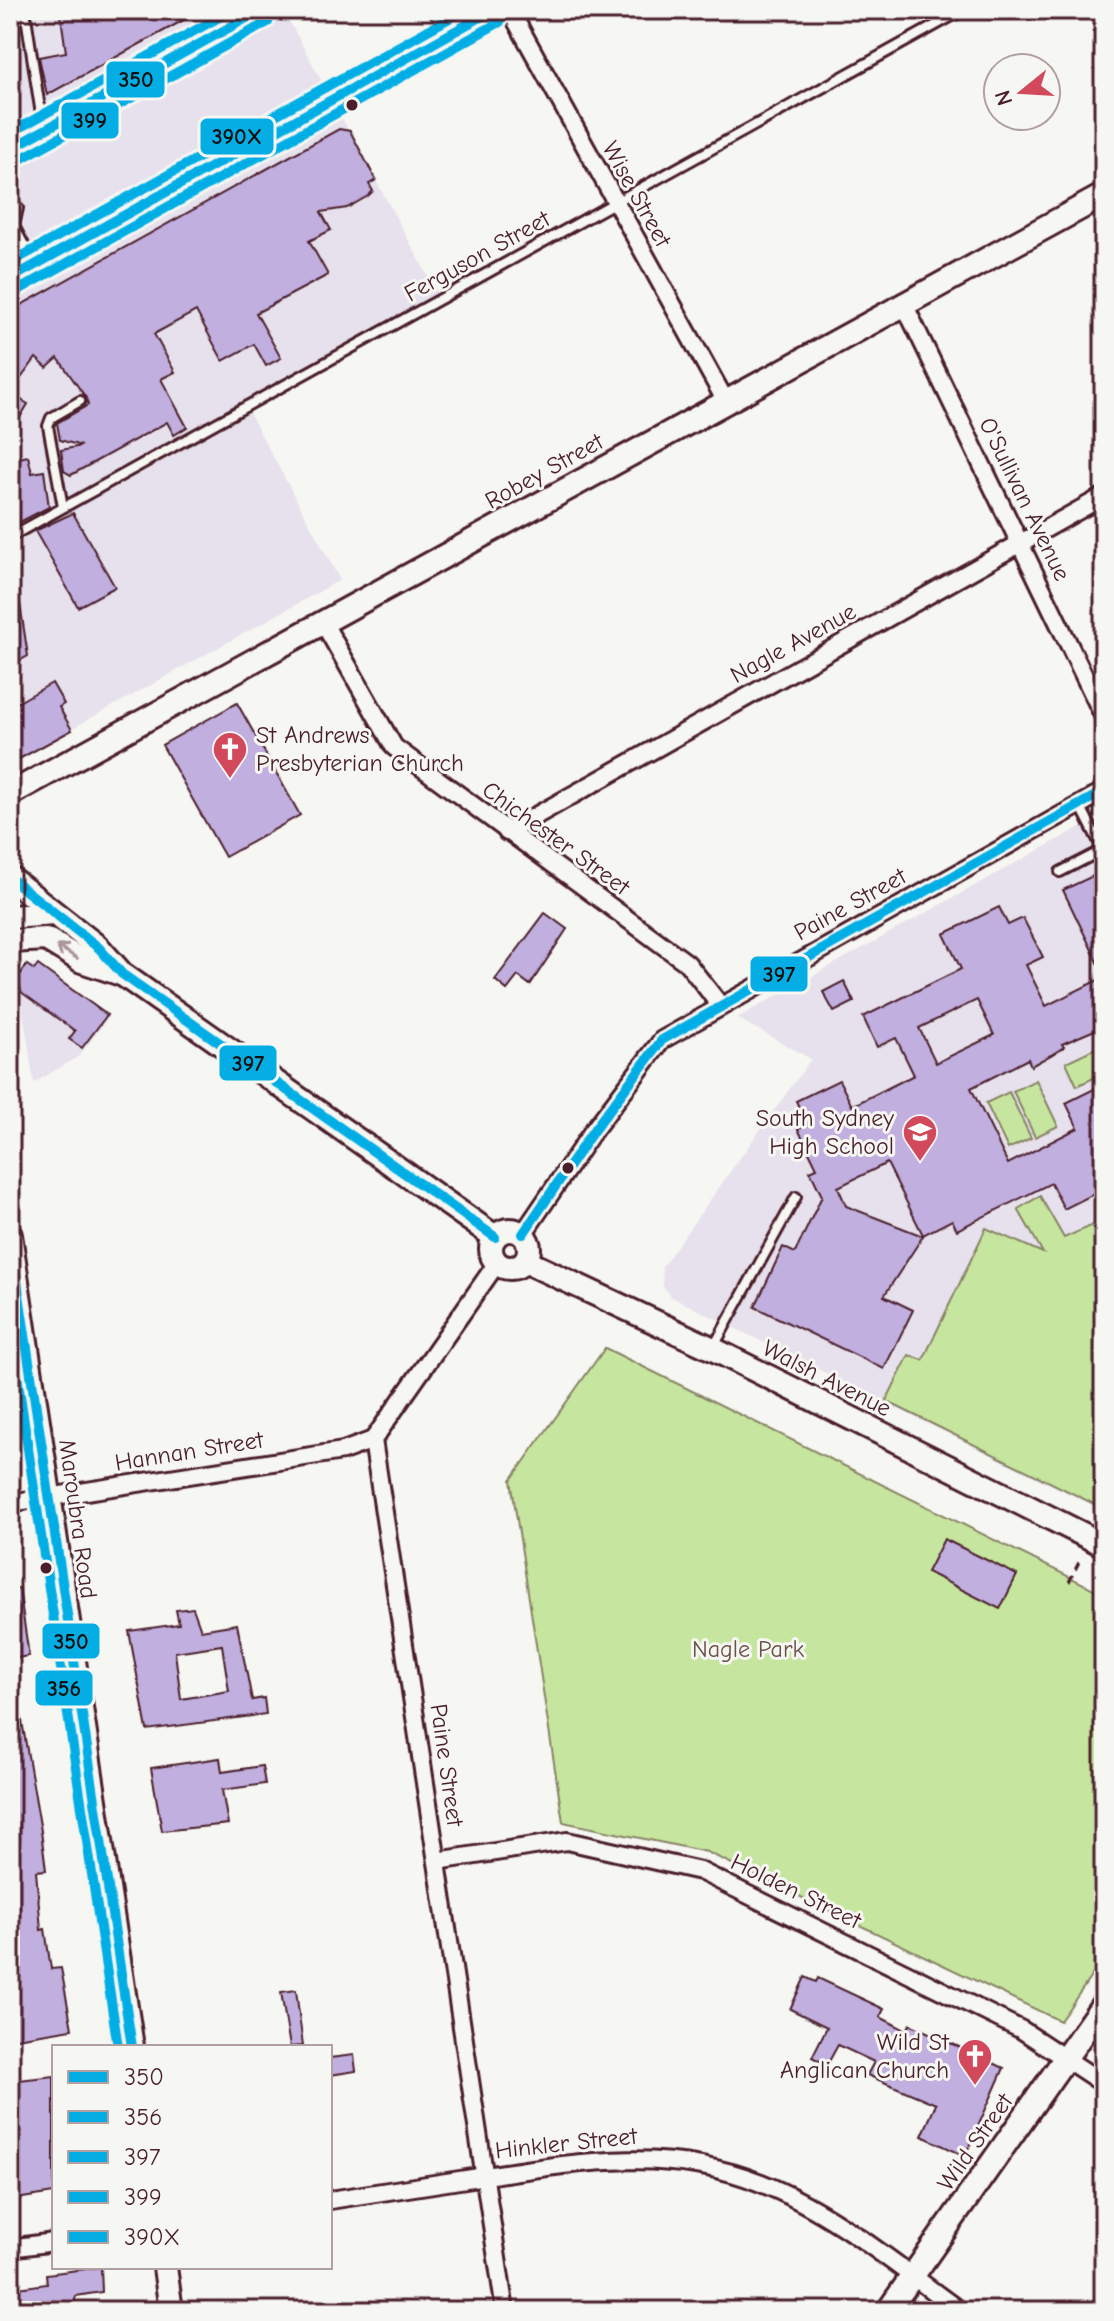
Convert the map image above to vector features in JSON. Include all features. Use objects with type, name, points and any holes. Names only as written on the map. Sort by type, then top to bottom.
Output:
[{"type":"main road","points":[[10,149],[261,10]]},
{"type":"main road","points":[[10,279],[493,10]]},
{"type":"street","name":"Wise Street","points":[[510,10],[725,400]]},
{"type":"street","name":"Robey Street","points":[[10,794],[903,302],[1104,195]]},
{"type":"street","name":"O'Sullivan Avenue","points":[[903,302],[1104,717]]},
{"type":"street","name":"Nagle Avenue","points":[[507,832],[1104,496]]},
{"type":"street","name":"Chichester Street","points":[[323,622],[394,747],[687,963],[720,1005]]},
{"type":"street","name":"Paine Street","points":[[523,1234],[652,1051],[679,1027],[1104,791]]},
{"type":"street","points":[[10,878],[99,948],[122,974],[495,1237]]},
{"type":"street","points":[[10,917],[54,914]]},
{"type":"street","points":[[10,941],[46,939],[82,961],[122,974]]},
{"type":"street","points":[[504,1230],[523,1234],[529,1246],[525,1261],[510,1268],[497,1263],[490,1249],[495,1237],[504,1230]]},
{"type":"street","name":"Maroubra Road","points":[[10,1235],[132,2045]]},
{"type":"street","name":"Walsh Avenue","points":[[525,1261],[713,1349],[1104,1545]]},
{"type":"street","points":[[373,1440],[497,1263]]},
{"type":"street","name":"Paine Street","points":[[373,1440],[482,2176],[505,2311]]},
{"type":"street","name":"Hannan Street","points":[[10,1503],[343,1451],[373,1440]]},
{"type":"street","name":"Holden Street","points":[[437,1861],[567,1841],[700,1871],[1022,2030],[1104,2084]]},
{"type":"street","name":"Wild Street","points":[[888,2311],[1104,2003]]},
{"type":"street","name":"Hinkler Street","points":[[332,2200],[607,2158],[660,2158],[713,2167],[761,2182],[804,2203],[960,2311]]},
{"type":"street","points":[[10,2248],[52,2242]]},
{"type":"street","points":[[165,2269],[171,2311]]},
{"type":"lane","points":[[25,10],[43,131]]},
{"type":"lane","points":[[434,10],[448,35]]},
{"type":"lane","name":"Ferguson Street","points":[[10,537],[963,10]]},
{"type":"lane","points":[[14,207],[14,226],[35,265]]},
{"type":"lane","points":[[63,507],[48,426],[51,418],[80,401]]},
{"type":"lane","points":[[1060,872],[1103,851],[1080,804]]},
{"type":"lane","points":[[713,1349],[796,1197]]},
{"type":"path","points":[[1069,1582],[1080,1560]]},
{"type":"shaded area","points":[[10,10],[283,10],[441,300],[246,407],[340,580],[10,763]]},
{"type":"shaded area","name":"South Sydney High School","points":[[1104,814],[1104,1511],[672,1297],[663,1286],[662,1267],[811,1059],[737,1018]]},
{"type":"shaded area","points":[[36,964],[109,1016],[79,1056],[34,1083],[17,973],[22,966]]},
{"type":"green space","points":[[1104,1044],[1104,1073],[1077,1086],[1066,1062]]},
{"type":"green space","points":[[1036,1080],[1058,1126],[1035,1137],[1013,1091]]},
{"type":"green space","points":[[1009,1092],[1031,1138],[1008,1149],[986,1103]]},
{"type":"green space","points":[[1040,1196],[1064,1238],[1093,1225],[1104,1247],[1104,1509],[886,1401],[909,1355],[923,1360],[986,1228],[1043,1253],[1018,1209]]},
{"type":"green space","name":"Nagle Park","points":[[605,1348],[1104,1594],[1104,1958],[1060,2021],[707,1852],[563,1822],[511,1480]]},
{"type":"building","points":[[60,10],[202,10],[47,95],[39,57],[66,52]]},
{"type":"building","points":[[339,129],[350,131],[376,180],[369,184],[373,191],[368,196],[347,208],[321,212],[331,230],[309,241],[328,275],[256,313],[281,358],[266,366],[254,344],[223,361],[196,311],[154,334],[175,372],[161,379],[187,427],[174,435],[167,422],[71,475],[64,471],[61,450],[81,446],[60,440],[57,423],[88,405],[86,398],[58,358],[47,368],[36,358],[10,393],[10,311]]},
{"type":"building","points":[[10,393],[28,404],[10,434]]},
{"type":"building","points":[[28,456],[32,473],[44,471],[49,507],[10,527],[10,460]]},
{"type":"building","points":[[73,513],[115,587],[78,607],[35,531]]},
{"type":"building","points":[[19,597],[28,656],[10,666],[10,598]]},
{"type":"building","points":[[52,683],[64,704],[59,707],[72,730],[10,764],[10,707]]},
{"type":"building","name":"St Andrews Presbyterian Church","points":[[237,703],[300,815],[225,857],[162,745]]},
{"type":"building","points":[[1097,874],[1104,888],[1104,975],[1063,890]]},
{"type":"building","points":[[999,907],[1008,925],[1023,918],[1043,957],[1026,965],[1046,1006],[1104,977],[1104,1026],[1062,1044],[1064,1047],[1031,1066],[1028,1059],[971,1088],[1008,1164],[1078,1128],[1066,1103],[1104,1084],[1104,1189],[1064,1209],[1051,1183],[957,1230],[952,1220],[923,1235],[887,1163],[838,1187],[846,1206],[923,1236],[884,1296],[913,1310],[884,1369],[755,1307],[783,1247],[795,1253],[822,1196],[810,1171],[817,1168],[798,1129],[807,1124],[796,1101],[839,1080],[852,1106],[914,1075],[896,1038],[877,1047],[863,1017],[961,969],[944,934]],"holes":[[[977,1000],[994,1035],[936,1063],[919,1028]]]},
{"type":"building","points":[[545,913],[567,929],[530,985],[518,976],[507,990],[495,980]]},
{"type":"building","points":[[27,965],[34,970],[38,965],[107,1015],[82,1048],[69,1039],[75,1031],[21,992],[18,978]]},
{"type":"building","points":[[844,981],[854,1002],[834,1012],[823,992]]},
{"type":"building","points":[[944,1539],[1017,1575],[1000,1609],[927,1572]]},
{"type":"building","points":[[19,1588],[29,1656],[10,1659],[10,1589]]},
{"type":"building","points":[[193,1608],[201,1630],[237,1624],[252,1700],[264,1698],[266,1714],[147,1730],[129,1631],[179,1624],[176,1610]],"holes":[[[222,1645],[229,1691],[181,1699],[175,1652]]]},
{"type":"building","points":[[10,1698],[18,1698],[41,1831],[46,1870],[36,1871],[41,1930],[45,1929],[51,1969],[61,1968],[72,2029],[10,2039],[10,1975],[18,1974],[10,1930]]},
{"type":"building","points":[[220,1758],[222,1772],[262,1766],[265,1784],[222,1790],[228,1824],[162,1831],[151,1768]]},
{"type":"building","points":[[805,1977],[816,1982],[818,1978],[884,2009],[880,2017],[907,2031],[910,2024],[1004,2068],[965,2156],[922,2136],[936,2104],[867,2075],[874,2062],[838,2045],[827,2065],[812,2057],[827,2027],[790,2009]]},
{"type":"building","points":[[296,1990],[303,2045],[290,2045],[281,1992]]},
{"type":"building","points":[[354,2055],[356,2071],[332,2075],[332,2058]]},
{"type":"building","points":[[52,2076],[52,2193],[10,2200],[10,2177],[14,2177],[10,2148],[10,2081]]},
{"type":"building","points":[[101,2269],[102,2292],[76,2296],[73,2307],[55,2311],[10,2311],[10,2289],[47,2284],[46,2274]]},
{"type":"transit line","name":"390X","points":[[10,133],[232,10]]},
{"type":"transit line","name":"350","points":[[10,149],[261,10]]},
{"type":"transit line","name":"390X","points":[[10,263],[464,10]]},
{"type":"transit line","name":"350","points":[[10,279],[493,10]]},
{"type":"transit line","name":"399","points":[[17,161],[268,22]]},
{"type":"transit line","name":"399","points":[[17,291],[500,22]]},
{"type":"transit line","name":"397","points":[[523,1234],[593,1131],[662,1040],[1104,791]]},
{"type":"transit line","name":"397","points":[[10,878],[99,948],[122,974],[495,1237]]},
{"type":"transit line","name":"350","points":[[10,1235],[132,2045]]},
{"type":"transit line","name":"356","points":[[10,1329],[118,2045]]},
{"type":"place","name":"St Andrews Presbyterian Church","points":[[230,780]]},
{"type":"place","name":"South Sydney High School","points":[[920,1163]]},
{"type":"place","name":"Wild St Anglican Church","points":[[975,2087]]}]
